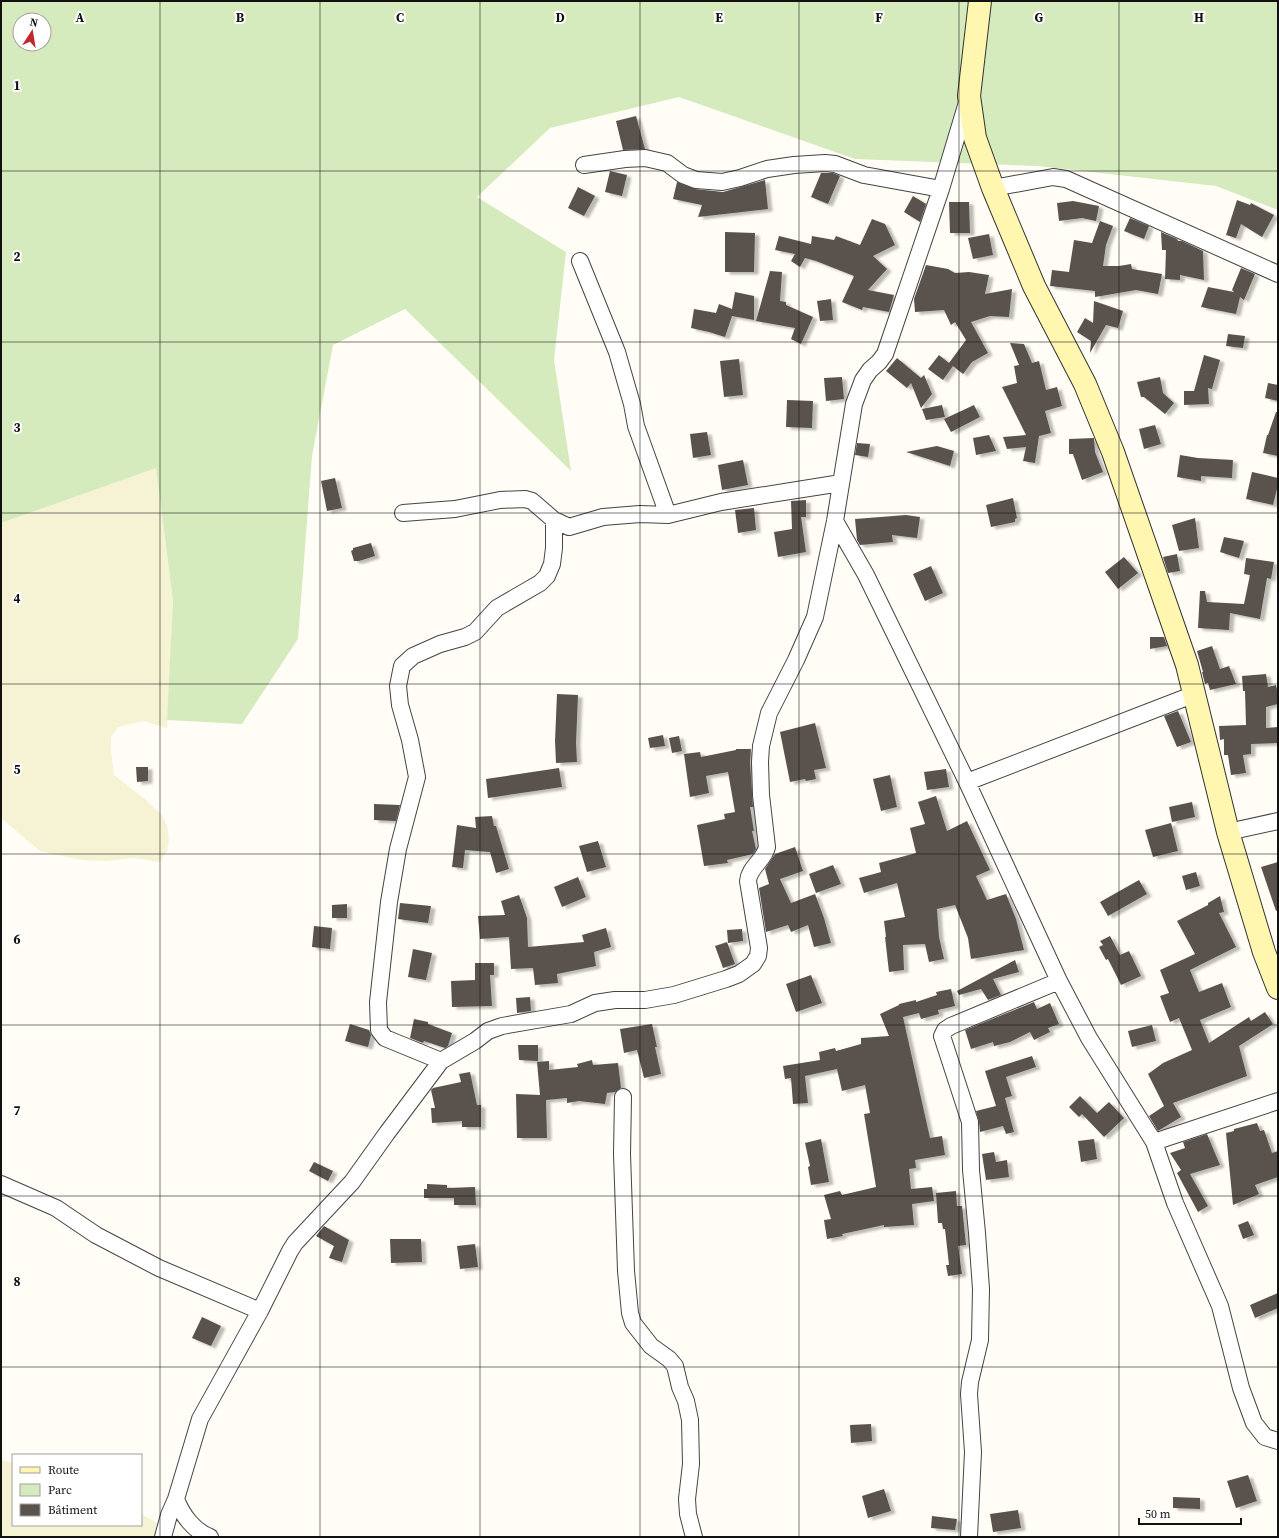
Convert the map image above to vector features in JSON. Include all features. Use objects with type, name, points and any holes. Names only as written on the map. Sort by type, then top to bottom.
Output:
[{"type":"street","points":[[163,1537],[200,1419],[260,1311],[295,1243],[352,1182],[441,1061],[475,1041],[488,1031],[502,1026],[571,1014],[595,1003],[614,1000],[645,1000],[674,995],[732,976],[753,964],[758,956],[759,948],[748,875],[765,854],[766,848],[761,796],[761,746],[769,713],[796,660],[815,617],[835,521],[854,404],[863,380],[885,354],[941,189],[969,96],[980,1]]},
{"type":"street","points":[[969,96],[975,138],[993,188],[1034,286],[1085,384],[1113,452],[1187,665],[1228,832],[1264,952],[1278,988]]},
{"type":"street","points":[[584,165],[625,158],[645,158],[666,163],[683,175],[696,180],[722,182],[767,169],[794,164],[835,164],[864,175],[941,189]]},
{"type":"street","points":[[993,188],[1052,177],[1066,179],[1278,274]]},
{"type":"street","points":[[580,261],[616,352],[632,404],[636,426],[668,515]]},
{"type":"street","points":[[403,512],[455,509],[500,500],[525,499],[532,502],[554,520],[569,527],[603,517],[640,514],[668,515],[721,502],[841,483]]},
{"type":"street","points":[[441,1061],[385,1038],[379,1030],[378,1002],[389,902],[398,849],[417,777],[410,740],[400,704],[398,686],[402,666],[413,656],[440,644],[465,637],[475,632],[497,608],[540,583],[547,576],[552,564],[554,553],[554,520]]},
{"type":"street","points":[[835,521],[866,575],[967,782],[1059,981],[1089,1038],[1154,1142],[1175,1203],[1220,1306],[1241,1388],[1254,1423],[1265,1437],[1278,1441]]},
{"type":"street","points":[[967,782],[1195,694]]},
{"type":"street","points":[[1228,832],[1278,821]]},
{"type":"street","points":[[969,1537],[973,1452],[969,1394],[970,1382],[980,1340],[981,1289],[971,1170],[970,1122],[942,1036],[945,1030],[951,1026],[1059,981]]},
{"type":"street","points":[[623,1097],[622,1154],[626,1271],[630,1313],[633,1323],[651,1346],[675,1366],[680,1387],[686,1401],[690,1420],[691,1464],[687,1500],[688,1514],[694,1537]]},
{"type":"street","points":[[1154,1142],[1278,1101]]},
{"type":"street","points":[[1,1184],[56,1208],[96,1235],[159,1268],[260,1311]]},
{"type":"street","points":[[176,1499],[179,1508],[187,1519],[203,1536]]},
{"type":"shaded area","points":[[156,467],[173,601],[167,728],[143,721],[118,727],[111,737],[111,751],[114,775],[145,799],[162,815],[167,826],[169,839],[167,851],[160,862],[134,858],[107,861],[81,860],[40,851],[1,818],[1,523]]},
{"type":"shaded area","points":[[1,1460],[12,1463],[12,1526],[142,1526],[142,1515],[161,1525],[157,1537],[1,1537]]},
{"type":"green space","points":[[1,1],[1278,1],[1278,210],[1216,186],[1038,166],[855,159],[679,97],[550,128],[477,197],[566,252],[554,360],[571,471],[405,309],[333,345],[312,456],[298,639],[242,724],[167,720],[173,601],[156,468],[1,523]]},
{"type":"building","points":[[636,116],[645,149],[623,150],[616,121]]},
{"type":"building","points":[[610,171],[627,175],[622,196],[605,192]]},
{"type":"building","points":[[821,173],[833,173],[840,176],[828,204],[811,197]]},
{"type":"building","points":[[765,180],[768,209],[698,217],[702,205],[673,199],[677,182],[695,189],[723,192]]},
{"type":"building","points":[[578,187],[595,196],[584,216],[568,208]]},
{"type":"building","points":[[913,196],[926,204],[920,222],[904,212]]},
{"type":"building","points":[[1237,200],[1250,205],[1251,203],[1274,215],[1262,237],[1241,224],[1236,238],[1226,235]]},
{"type":"building","points":[[1073,201],[1099,206],[1096,221],[1082,218],[1059,221],[1057,203]]},
{"type":"building","points":[[949,202],[969,202],[970,233],[950,233]]},
{"type":"building","points":[[1130,218],[1149,226],[1144,239],[1124,231]]},
{"type":"building","points":[[872,219],[885,224],[895,245],[873,256],[887,269],[868,290],[894,295],[889,312],[863,307],[862,310],[842,302],[854,276],[805,258],[800,267],[791,261],[795,254],[775,250],[779,236],[811,244],[812,236],[834,240],[836,236],[860,245]]},
{"type":"building","points":[[1100,221],[1113,226],[1106,245],[1103,266],[1131,264],[1132,269],[1162,274],[1158,294],[1136,290],[1095,297],[1095,291],[1050,286],[1052,270],[1069,272],[1074,240],[1092,243]]},
{"type":"building","points":[[725,232],[755,233],[754,272],[725,272]]},
{"type":"building","points":[[1161,232],[1203,251],[1204,280],[1180,275],[1180,280],[1165,279],[1166,250],[1162,250]]},
{"type":"building","points":[[989,234],[993,255],[973,259],[968,238]]},
{"type":"building","points":[[926,265],[948,269],[955,273],[969,272],[989,275],[985,294],[1012,289],[1009,317],[990,316],[971,322],[988,353],[972,362],[963,374],[953,366],[943,380],[928,369],[939,355],[949,363],[966,340],[955,322],[951,325],[944,310],[915,312],[914,299]]},
{"type":"building","points":[[1241,268],[1255,274],[1244,300],[1240,297],[1236,314],[1201,307],[1208,287],[1234,292],[1232,290]]},
{"type":"building","points":[[770,271],[782,272],[780,301],[786,302],[786,305],[813,317],[801,344],[791,339],[795,328],[756,321]]},
{"type":"building","points":[[735,292],[754,296],[754,320],[732,316],[725,337],[691,328],[694,309],[716,313],[719,304],[732,309]]},
{"type":"building","points":[[831,299],[833,320],[820,321],[817,301]]},
{"type":"building","points":[[1094,301],[1123,311],[1118,328],[1106,325],[1090,353],[1091,341],[1077,332],[1085,318],[1093,323]]},
{"type":"building","points":[[1228,334],[1245,336],[1243,348],[1226,346]]},
{"type":"building","points":[[1010,343],[1024,344],[1032,363],[1039,361],[1046,390],[1057,387],[1062,406],[1045,411],[1051,433],[1039,436],[1035,463],[1023,461],[1026,447],[1007,449],[1003,437],[1026,435],[1002,387],[1017,383],[1014,366],[1019,365]]},
{"type":"building","points":[[1204,355],[1220,360],[1212,389],[1208,388],[1209,404],[1184,405],[1184,391],[1194,391]]},
{"type":"building","points":[[897,358],[921,378],[924,375],[932,394],[921,408],[911,383],[907,388],[886,371]]},
{"type":"building","points":[[739,359],[743,395],[724,397],[720,361]]},
{"type":"building","points":[[842,377],[844,399],[826,401],[824,378]]},
{"type":"building","points":[[1160,377],[1163,393],[1174,403],[1165,414],[1144,397],[1141,397],[1137,382]]},
{"type":"building","points":[[1268,383],[1278,385],[1278,401],[1265,398]]},
{"type":"building","points":[[787,400],[813,401],[812,428],[786,427]]},
{"type":"building","points":[[942,405],[945,417],[926,420],[922,409]]},
{"type":"building","points":[[974,405],[980,417],[951,432],[944,419]]},
{"type":"building","points":[[1276,412],[1278,412],[1278,456],[1263,453],[1267,435]]},
{"type":"building","points":[[1155,425],[1161,444],[1144,449],[1139,429]]},
{"type":"building","points":[[707,432],[711,455],[693,458],[690,434]]},
{"type":"building","points":[[989,435],[996,451],[976,455],[973,438]]},
{"type":"building","points":[[1094,438],[1095,452],[1103,472],[1082,480],[1073,454],[1069,454],[1069,439]]},
{"type":"building","points":[[857,443],[870,444],[868,457],[855,455]]},
{"type":"building","points":[[937,446],[954,451],[950,466],[906,452]]},
{"type":"building","points":[[1180,455],[1198,458],[1233,460],[1232,478],[1201,476],[1201,481],[1177,477]]},
{"type":"building","points":[[743,460],[748,485],[722,490],[718,465]]},
{"type":"building","points":[[1252,472],[1278,478],[1278,485],[1273,505],[1246,499]]},
{"type":"building","points":[[335,478],[342,508],[327,511],[321,481]]},
{"type":"building","points":[[1013,498],[1017,518],[1015,519],[1015,522],[991,527],[986,505]]},
{"type":"building","points":[[806,500],[806,517],[801,517],[806,552],[778,557],[774,532],[792,529],[791,501]]},
{"type":"building","points":[[754,508],[756,530],[738,533],[735,510]]},
{"type":"building","points":[[906,515],[920,517],[917,538],[892,535],[893,542],[860,545],[857,540],[855,519]]},
{"type":"building","points":[[1195,518],[1199,548],[1179,551],[1172,525]]},
{"type":"building","points":[[1224,537],[1244,541],[1239,558],[1220,552]]},
{"type":"building","points":[[371,543],[375,556],[354,561],[351,551],[353,548]]},
{"type":"building","points":[[1177,554],[1180,571],[1168,573],[1163,557]]},
{"type":"building","points":[[1124,557],[1138,573],[1118,589],[1105,572]]},
{"type":"building","points":[[1246,558],[1274,562],[1271,579],[1267,578],[1260,619],[1230,613],[1229,630],[1198,628],[1200,591],[1205,591],[1207,602],[1244,604],[1250,575],[1244,574]]},
{"type":"building","points":[[931,566],[943,593],[925,601],[913,574]]},
{"type":"building","points":[[1150,637],[1164,637],[1167,646],[1150,649]]},
{"type":"building","points":[[1212,646],[1220,669],[1229,666],[1236,684],[1210,690],[1208,683],[1205,684],[1197,651]]},
{"type":"building","points":[[1266,674],[1268,687],[1276,685],[1278,704],[1266,707],[1266,728],[1278,727],[1278,743],[1251,744],[1251,754],[1243,755],[1246,773],[1231,775],[1228,755],[1224,755],[1224,739],[1220,740],[1219,726],[1246,725],[1245,691],[1243,691],[1242,676]]},
{"type":"building","points":[[557,694],[578,695],[576,743],[577,762],[556,763],[555,741]]},
{"type":"building","points":[[1178,711],[1191,742],[1177,747],[1164,716]]},
{"type":"building","points":[[815,723],[826,768],[814,770],[816,779],[806,781],[805,779],[790,782],[780,732]]},
{"type":"building","points":[[663,735],[665,746],[650,748],[648,738]]},
{"type":"building","points":[[679,736],[682,751],[672,753],[669,738]]},
{"type":"building","points":[[736,749],[751,749],[750,762],[753,807],[750,807],[754,831],[752,831],[756,849],[753,854],[727,860],[728,863],[704,866],[697,825],[725,819],[724,814],[735,812],[728,772],[706,776],[709,793],[690,797],[684,754],[700,752],[701,757]]},
{"type":"building","points":[[136,767],[148,767],[148,781],[137,782]]},
{"type":"building","points":[[559,768],[562,787],[488,798],[486,779]]},
{"type":"building","points":[[946,769],[949,787],[927,790],[924,772]]},
{"type":"building","points":[[890,775],[897,807],[881,811],[873,779]]},
{"type":"building","points":[[936,796],[947,831],[967,821],[990,870],[976,876],[987,900],[1006,894],[1016,919],[1024,950],[971,959],[968,938],[955,905],[937,909],[939,937],[944,959],[929,962],[925,944],[903,945],[904,970],[889,972],[884,921],[905,917],[897,883],[864,893],[859,878],[881,872],[879,863],[916,853],[910,828],[925,824],[918,802]]},
{"type":"building","points":[[1192,802],[1195,817],[1172,822],[1169,807]]},
{"type":"building","points":[[374,804],[400,805],[396,821],[374,820]]},
{"type":"building","points":[[492,816],[509,869],[496,873],[490,852],[465,850],[463,868],[452,867],[457,825],[476,828],[475,817]]},
{"type":"building","points":[[1171,823],[1178,851],[1153,857],[1145,830]]},
{"type":"building","points":[[598,841],[606,867],[587,872],[579,846]]},
{"type":"building","points":[[795,847],[803,871],[780,879],[791,903],[815,894],[831,943],[814,947],[808,925],[791,932],[788,925],[766,932],[759,888],[769,884],[765,869],[775,854]]},
{"type":"building","points":[[1278,862],[1278,910],[1276,911],[1261,867]]},
{"type":"building","points":[[833,865],[841,884],[816,893],[809,874]]},
{"type":"building","points":[[1196,872],[1200,886],[1186,890],[1182,876]]},
{"type":"building","points":[[578,877],[586,897],[562,907],[554,887]]},
{"type":"building","points":[[1139,880],[1147,894],[1108,916],[1100,902]]},
{"type":"building","points":[[519,895],[527,918],[528,947],[584,942],[582,935],[606,928],[611,947],[594,952],[596,966],[557,974],[558,983],[535,985],[533,968],[511,969],[509,937],[480,939],[478,916],[505,915],[501,901]]},
{"type":"building","points":[[1220,896],[1224,912],[1219,913],[1236,947],[1190,970],[1199,992],[1222,983],[1231,1007],[1200,1020],[1209,1043],[1249,1017],[1251,1021],[1265,1012],[1273,1024],[1239,1046],[1247,1076],[1173,1103],[1181,1117],[1158,1131],[1149,1116],[1164,1106],[1148,1074],[1163,1063],[1192,1050],[1179,1018],[1170,1022],[1160,996],[1169,993],[1160,970],[1195,954],[1177,921],[1208,905],[1208,903]]},
{"type":"building","points":[[400,903],[431,906],[428,923],[398,919]]},
{"type":"building","points":[[347,904],[347,918],[332,918],[332,905]]},
{"type":"building","points":[[314,926],[332,928],[330,949],[312,947]]},
{"type":"building","points":[[742,929],[743,941],[728,943],[727,930]]},
{"type":"building","points":[[1110,936],[1120,955],[1129,951],[1141,976],[1121,985],[1108,959],[1106,960],[1099,947],[1103,945],[1100,941]]},
{"type":"building","points":[[727,942],[735,964],[723,968],[715,946]]},
{"type":"building","points":[[413,949],[432,953],[426,980],[408,977]]},
{"type":"building","points":[[1015,960],[1019,972],[993,979],[1001,995],[988,1000],[981,989],[959,995],[957,991]]},
{"type":"building","points":[[475,963],[494,963],[494,975],[490,975],[492,1006],[452,1007],[451,981],[475,980]]},
{"type":"building","points":[[811,975],[822,1003],[796,1012],[786,984]]},
{"type":"building","points":[[951,989],[955,1006],[938,1010],[939,1014],[921,1019],[919,1013],[903,1017],[930,1138],[942,1136],[945,1155],[915,1160],[916,1168],[909,1169],[911,1189],[932,1187],[934,1201],[912,1204],[914,1225],[884,1227],[884,1225],[842,1234],[843,1236],[827,1239],[824,1220],[831,1219],[824,1195],[840,1191],[842,1195],[876,1187],[864,1114],[870,1113],[865,1085],[842,1091],[837,1069],[805,1076],[808,1103],[793,1104],[791,1078],[785,1079],[783,1066],[820,1060],[819,1052],[835,1048],[836,1051],[861,1044],[861,1038],[889,1036],[880,1014],[899,1004],[916,1000],[916,1002],[937,995],[936,992]]},
{"type":"building","points":[[530,997],[531,1011],[517,1013],[516,998]]},
{"type":"building","points":[[1034,1002],[1037,1009],[1050,1003],[1059,1024],[1048,1028],[1050,1032],[1034,1040],[1030,1032],[1010,1042],[994,1046],[993,1042],[971,1049],[965,1030]]},
{"type":"building","points":[[414,1019],[428,1022],[428,1024],[452,1033],[448,1046],[445,1048],[424,1041],[423,1043],[410,1038]]},
{"type":"building","points":[[350,1024],[369,1030],[371,1035],[368,1047],[345,1041]]},
{"type":"building","points":[[652,1024],[661,1074],[644,1078],[637,1050],[624,1053],[620,1029]]},
{"type":"building","points":[[1152,1025],[1156,1041],[1132,1047],[1128,1031]]},
{"type":"building","points":[[518,1045],[538,1045],[538,1061],[519,1060]]},
{"type":"building","points":[[1032,1056],[1036,1067],[1006,1077],[1012,1096],[1005,1098],[1014,1132],[1006,1134],[1003,1126],[980,1132],[976,1111],[996,1106],[985,1071]]},
{"type":"building","points":[[592,1060],[593,1065],[618,1063],[621,1088],[615,1092],[607,1093],[605,1104],[579,1101],[567,1103],[567,1098],[546,1100],[547,1138],[517,1138],[516,1094],[540,1095],[537,1062],[549,1061],[549,1070],[578,1067],[577,1064]]},
{"type":"building","points":[[470,1072],[477,1105],[481,1105],[481,1127],[462,1127],[462,1121],[432,1123],[431,1108],[435,1108],[431,1090],[433,1088],[461,1082],[459,1074]]},
{"type":"building","points":[[1080,1096],[1097,1113],[1109,1102],[1124,1118],[1104,1137],[1082,1114],[1079,1117],[1069,1107]]},
{"type":"building","points":[[1257,1123],[1260,1131],[1264,1130],[1272,1153],[1278,1151],[1278,1177],[1255,1185],[1259,1194],[1233,1205],[1226,1133],[1234,1131],[1234,1129]]},
{"type":"building","points":[[1207,1134],[1220,1165],[1190,1174],[1208,1206],[1198,1212],[1177,1173],[1181,1170],[1170,1153],[1185,1148],[1183,1142]]},
{"type":"building","points":[[821,1139],[829,1182],[811,1185],[808,1167],[810,1166],[805,1143]]},
{"type":"building","points":[[1094,1139],[1097,1159],[1081,1162],[1078,1141]]},
{"type":"building","points":[[994,1152],[996,1162],[1007,1160],[1009,1177],[986,1180],[982,1154]]},
{"type":"building","points":[[314,1162],[333,1171],[328,1181],[309,1171]]},
{"type":"building","points":[[427,1184],[447,1185],[447,1188],[475,1187],[476,1205],[454,1205],[454,1198],[424,1198],[424,1189],[427,1189]]},
{"type":"building","points":[[956,1191],[957,1206],[962,1206],[966,1245],[958,1246],[962,1274],[948,1276],[946,1265],[949,1265],[945,1229],[943,1229],[942,1223],[938,1223],[936,1193]]},
{"type":"building","points":[[1248,1221],[1254,1235],[1243,1239],[1238,1225]]},
{"type":"building","points":[[324,1226],[349,1240],[342,1262],[329,1258],[334,1246],[316,1236]]},
{"type":"building","points":[[390,1239],[421,1239],[422,1262],[391,1263]]},
{"type":"building","points":[[475,1244],[478,1267],[460,1269],[457,1246]]},
{"type":"building","points":[[1278,1293],[1278,1308],[1255,1318],[1250,1305]]},
{"type":"building","points":[[202,1317],[221,1326],[211,1346],[192,1338]]},
{"type":"building","points":[[871,1424],[872,1441],[851,1443],[850,1425]]},
{"type":"building","points":[[1248,1475],[1257,1501],[1236,1508],[1227,1481]]},
{"type":"building","points":[[884,1489],[891,1511],[868,1518],[862,1496]]},
{"type":"building","points":[[1173,1497],[1200,1498],[1200,1509],[1173,1508]]},
{"type":"building","points":[[1018,1510],[1021,1528],[993,1532],[990,1514]]},
{"type":"building","points":[[932,1516],[957,1519],[955,1530],[931,1528]]}]
